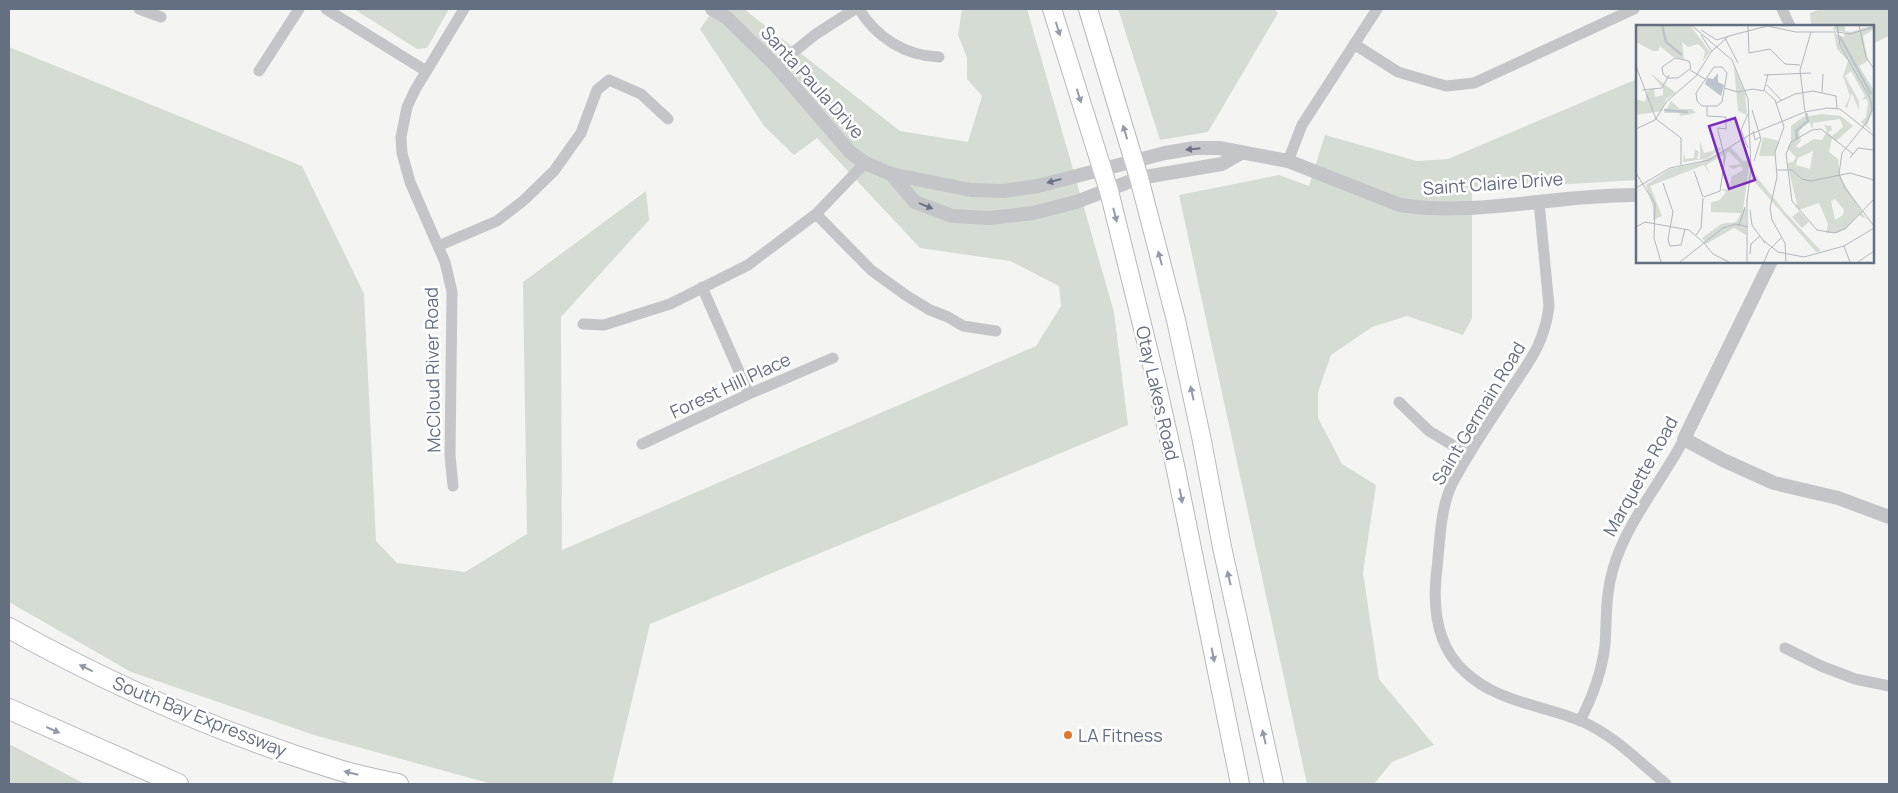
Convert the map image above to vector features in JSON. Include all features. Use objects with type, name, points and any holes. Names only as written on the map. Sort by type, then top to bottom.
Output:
[{"type":"highway","name":"South Bay Expressway","points":[[9,628],[106,678],[198,718],[341,770],[398,784]]},
{"type":"highway","points":[[9,709],[178,784]]},
{"type":"main road","name":"Otay Lakes Road","points":[[1052,9],[1108,191],[1156,381],[1240,784]]},
{"type":"main road","name":"Otay Lakes Road","points":[[1088,9],[1139,178],[1176,320],[1222,547],[1274,784]]},
{"type":"street","points":[[139,9],[161,17]]},
{"type":"street","points":[[258,71],[298,9]]},
{"type":"street","points":[[326,9],[426,71]]},
{"type":"street","name":"McCloud River Road","points":[[453,486],[450,455],[452,292],[445,262],[410,182],[402,153],[401,137],[407,107],[426,71],[464,9]]},
{"type":"street","name":"Santa Paula Drive","points":[[712,9],[727,18],[776,66],[850,152],[865,163],[891,174],[971,190],[1003,191],[1038,186],[1134,161]]},
{"type":"street","points":[[776,66],[816,34],[855,9]]},
{"type":"street","points":[[859,9],[868,23],[892,43],[922,56],[939,57]]},
{"type":"street","points":[[1288,162],[1302,125],[1377,9]]},
{"type":"street","points":[[1354,44],[1398,72],[1446,86],[1474,83],[1617,13],[1634,9]]},
{"type":"street","points":[[1782,9],[1790,25]]},
{"type":"street","points":[[438,246],[497,221],[523,201],[554,170],[581,133],[597,90],[610,80],[641,94],[668,119]]},
{"type":"street","name":"Saint Claire Drive","points":[[1134,161],[1195,148],[1219,148],[1288,162],[1377,196],[1409,206],[1437,209],[1539,202],[1580,196],[1636,195]]},
{"type":"street","points":[[1139,178],[1222,164],[1241,153]]},
{"type":"street","points":[[583,324],[604,325],[670,304],[748,265],[816,214],[865,163]]},
{"type":"street","name":"Santa Paula Drive","points":[[891,174],[916,202],[952,216],[990,218],[1033,213],[1076,202],[1139,178]]},
{"type":"street","name":"Saint Germain Road","points":[[1539,202],[1549,306],[1547,322],[1538,348],[1452,484],[1443,514],[1434,600],[1437,623],[1443,642],[1454,661],[1484,686],[1528,705],[1580,721],[1611,738],[1666,784]]},
{"type":"street","points":[[816,214],[871,270],[907,296],[963,326],[996,332]]},
{"type":"street","name":"Marquette Road","points":[[1580,721],[1590,704],[1599,678],[1605,644],[1606,605],[1612,574],[1621,547],[1629,528],[1684,439],[1770,262]]},
{"type":"street","points":[[702,287],[749,394]]},
{"type":"street","name":"Forest Hill Place","points":[[642,444],[749,394],[833,358]]},
{"type":"street","points":[[1399,402],[1429,430],[1469,455]]},
{"type":"street","points":[[1684,439],[1723,460],[1774,483],[1838,498],[1889,517]]},
{"type":"street","points":[[1784,648],[1821,666],[1855,679],[1889,686]]},
{"type":"shaded area","points":[[354,9],[449,9],[427,48],[417,49]]},
{"type":"shaded area","points":[[714,9],[744,9],[900,131],[968,142],[982,96],[967,79],[967,58],[958,35],[962,9],[1027,9],[1114,312],[1128,425],[650,624],[612,784],[492,784],[314,735],[131,672],[9,602],[9,47],[302,166],[364,294],[376,541],[397,563],[465,572],[527,534],[523,282],[646,191],[649,220],[561,317],[562,550],[1036,346],[1061,306],[1059,286],[1010,261],[920,248],[817,138],[794,155],[764,126],[700,29]]},
{"type":"shaded area","points":[[1118,9],[1274,9],[1278,13],[1208,132],[1160,140]]},
{"type":"shaded area","points":[[1821,9],[1889,9],[1889,36],[1873,44],[1873,25],[1811,25],[1810,13]]},
{"type":"shaded area","points":[[1636,79],[1636,180],[1472,190],[1472,318],[1463,335],[1407,316],[1372,327],[1331,355],[1318,392],[1318,418],[1342,464],[1376,485],[1363,573],[1379,679],[1434,745],[1392,762],[1374,784],[1307,784],[1179,195],[1279,175],[1309,186],[1325,135],[1417,161],[1448,159]]},
{"type":"shaded area","points":[[9,744],[85,784],[9,784]]},
{"type":"place","name":"LA Fitness","points":[[1068,735]]}]
